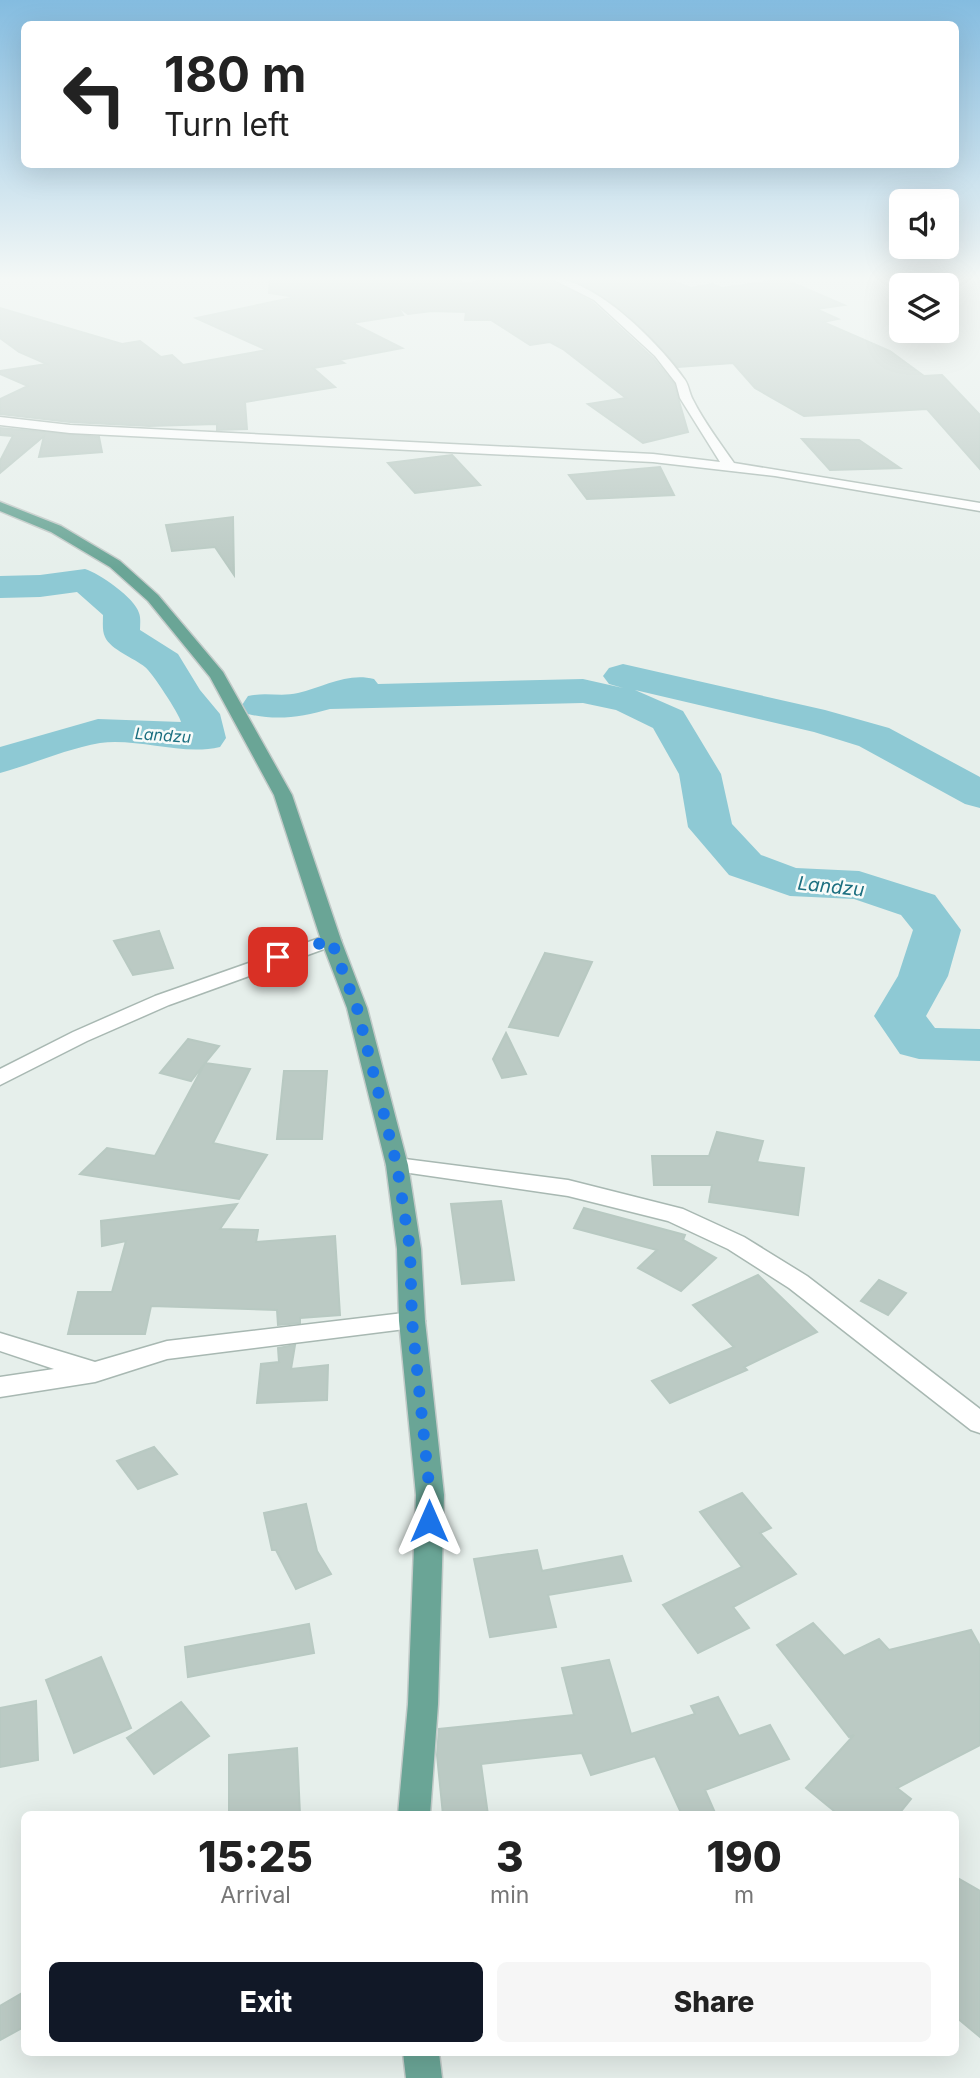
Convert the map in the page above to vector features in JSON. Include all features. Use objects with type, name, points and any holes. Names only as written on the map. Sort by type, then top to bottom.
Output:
[{"type":"main road","points":[[0,506],[65,534],[115,564],[153,598],[217,675],[283,795],[331,940],[357,1008],[397,1166],[410,1249],[412,1321],[430,1495],[423,1704],[414,1811]]},
{"type":"main road","points":[[421,2056],[424,2078]]},
{"type":"street","points":[[676,375],[682,383],[686,398],[729,466]]},
{"type":"street","points":[[0,421],[70,429],[514,450],[729,466],[980,507]]},
{"type":"street","points":[[0,1078],[124,1016],[225,975],[331,940]]},
{"type":"street","points":[[397,1166],[568,1188],[675,1215],[736,1243],[798,1282],[980,1423]]},
{"type":"street","points":[[0,1387],[95,1372],[167,1350],[412,1321]]},
{"type":"street","points":[[0,1342],[95,1372]]},
{"type":"building","points":[[2,375],[321,375],[335,387],[245,402],[247,429],[217,430],[217,424],[149,426],[70,422],[0,414],[0,399],[28,386]]},
{"type":"building","points":[[596,375],[667,375],[674,384],[688,432],[643,443],[588,404],[626,398]]},
{"type":"building","points":[[744,375],[942,375],[980,415],[980,469],[927,409],[804,416],[755,388]]},
{"type":"building","points":[[0,428],[99,437],[102,452],[39,457],[44,436],[0,473],[0,461],[13,436],[0,435]]},
{"type":"building","points":[[802,439],[859,440],[900,468],[830,470]]},
{"type":"building","points":[[452,455],[480,485],[415,493],[388,463]]},
{"type":"building","points":[[660,467],[674,495],[587,499],[569,475]]},
{"type":"building","points":[[233,517],[234,575],[215,547],[172,551],[166,525]]},
{"type":"building","points":[[159,931],[173,968],[133,975],[114,941]]},
{"type":"building","points":[[545,953],[592,962],[558,1036],[509,1027]]},
{"type":"building","points":[[506,1033],[526,1074],[502,1078],[493,1059]]},
{"type":"building","points":[[188,1039],[219,1046],[191,1081],[160,1073]]},
{"type":"building","points":[[205,1063],[250,1069],[213,1143],[267,1155],[239,1199],[80,1174],[107,1148],[155,1156]]},
{"type":"building","points":[[284,1071],[327,1071],[322,1139],[277,1139]]},
{"type":"building","points":[[717,1132],[763,1141],[757,1162],[804,1168],[798,1215],[709,1202],[712,1185],[654,1185],[652,1156],[709,1156]]},
{"type":"building","points":[[501,1201],[514,1280],[462,1284],[451,1204]]},
{"type":"building","points":[[237,1204],[220,1229],[258,1230],[256,1242],[335,1236],[340,1315],[300,1318],[300,1323],[278,1325],[277,1310],[151,1306],[145,1334],[68,1334],[78,1292],[112,1292],[126,1241],[102,1246],[101,1221]]},
{"type":"building","points":[[584,1208],[685,1235],[683,1240],[716,1258],[681,1291],[638,1268],[657,1250],[574,1228]]},
{"type":"building","points":[[758,1275],[817,1332],[744,1367],[747,1370],[670,1403],[652,1381],[734,1347],[693,1305]]},
{"type":"building","points":[[879,1280],[906,1293],[888,1315],[861,1301]]},
{"type":"building","points":[[295,1345],[291,1369],[328,1365],[327,1400],[257,1403],[261,1364],[279,1362],[278,1348]]},
{"type":"building","points":[[154,1447],[177,1474],[138,1489],[117,1461]]},
{"type":"building","points":[[742,1493],[771,1528],[760,1533],[796,1574],[733,1607],[749,1628],[698,1653],[663,1605],[742,1567],[700,1512]]},
{"type":"building","points":[[306,1504],[317,1551],[331,1574],[296,1589],[276,1550],[272,1550],[264,1513]]},
{"type":"building","points":[[537,1550],[542,1571],[622,1556],[631,1581],[548,1595],[556,1627],[490,1637],[474,1559]]},
{"type":"building","points":[[813,1623],[844,1656],[879,1639],[889,1650],[971,1630],[980,1646],[980,1745],[897,1788],[911,1799],[901,1811],[834,1811],[806,1788],[854,1735],[849,1737],[777,1645]]},
{"type":"building","points":[[309,1624],[314,1653],[188,1677],[185,1647]]},
{"type":"building","points":[[101,1657],[131,1728],[74,1753],[46,1680]]},
{"type":"building","points":[[609,1660],[631,1734],[695,1714],[691,1706],[718,1697],[739,1736],[770,1725],[789,1759],[705,1790],[714,1811],[680,1811],[655,1756],[591,1775],[582,1753],[481,1764],[487,1811],[443,1811],[437,1755],[439,1729],[574,1715],[562,1668]]},
{"type":"building","points":[[36,1701],[38,1760],[0,1767],[0,1708]]},
{"type":"building","points":[[181,1702],[209,1736],[154,1774],[127,1738]]},
{"type":"building","points":[[297,1748],[300,1811],[229,1811],[229,1755]]},
{"type":"building","points":[[959,1879],[980,1891],[980,2037],[959,2020]]},
{"type":"building","points":[[21,1994],[21,2029],[0,2040],[0,2006]]},
{"type":"waterway","name":"Landzu","points":[[0,587],[40,586],[85,580],[121,612],[122,635],[164,662],[184,696],[200,714],[205,738],[160,732],[98,731],[0,760]]},
{"type":"waterway","name":"Landzu","points":[[623,676],[825,722],[874,737],[980,795]]},
{"type":"waterway","name":"Landzu","points":[[262,705],[297,706],[360,687]]},
{"type":"waterway","name":"Landzu","points":[[328,697],[583,691],[629,701],[669,720],[700,774],[710,827],[745,865],[790,882],[859,885],[918,905],[937,930],[923,976],[900,1016],[919,1043],[980,1045]]},
{"type":"route","points":[[278,957],[331,940],[357,1008],[397,1166],[410,1249],[412,1321],[430,1495],[429,1521]]}]
